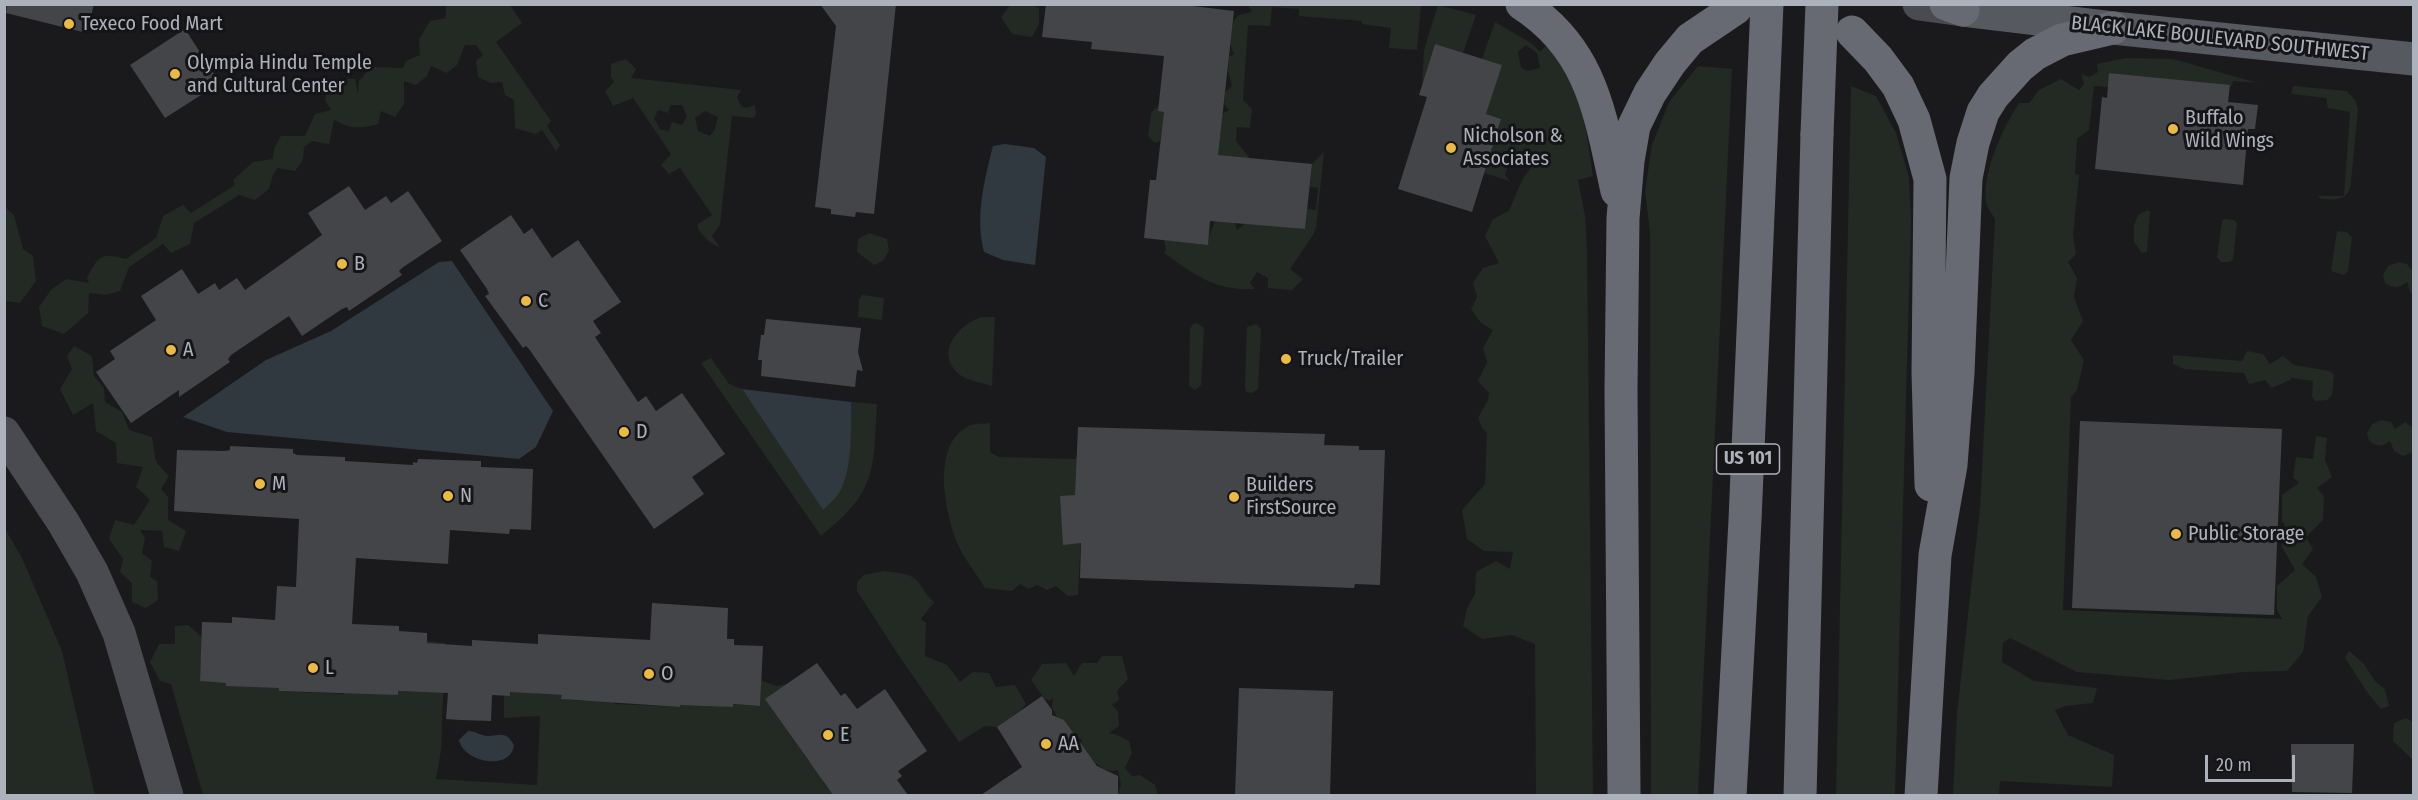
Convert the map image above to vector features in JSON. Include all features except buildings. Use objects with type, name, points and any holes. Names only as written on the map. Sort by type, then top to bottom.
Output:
[{"type":"highway","points":[[1522,4],[1544,19],[1561,36],[1586,75],[1600,116],[1623,218]]},
{"type":"highway","name":"US 101","points":[[1800,795],[1822,4]]},
{"type":"highway","points":[[1624,795],[1623,218],[1634,126],[1650,93],[1690,39],[1752,6]]},
{"type":"highway","name":"US 101","points":[[1730,795],[1763,122],[1752,6]]},
{"type":"highway","points":[[1935,555],[1951,465],[1955,419],[1966,178],[1973,143],[1983,112],[2006,80],[2035,54],[2062,40],[2113,28]]},
{"type":"highway","points":[[1852,32],[1878,59],[1898,86],[1914,120],[1930,179],[1928,372],[1935,555],[1921,795]]},
{"type":"main road","name":"BLACK LAKE BOULEVARD SOUTHWEST","points":[[1955,7],[2113,28],[2414,59]]},
{"type":"street","name":"BLACK LAKE BOULEVARD SOUTHWEST","points":[[1919,4],[1955,7]]},
{"type":"street","points":[[4,434],[63,522],[92,572],[119,633],[167,795]]},
{"type":"shaded area","points":[[1011,4],[1039,8],[1039,24],[1032,37],[1012,34],[1001,17]]},
{"type":"shaded area","points":[[446,5],[510,5],[522,23],[496,42],[551,121],[547,126],[560,145],[556,151],[542,130],[535,134],[515,128],[514,100],[505,95],[502,82],[491,83],[478,77],[476,61],[483,55],[476,45],[465,45],[457,65],[447,73],[431,66],[427,76],[416,85],[404,81],[404,104],[395,117],[381,111],[378,124],[366,127],[350,127],[334,120],[329,144],[312,141],[304,147],[303,160],[295,171],[278,168],[273,175],[269,189],[255,200],[239,195],[194,223],[190,244],[171,253],[163,244],[129,267],[120,291],[105,295],[89,293],[88,313],[64,334],[42,326],[39,307],[51,290],[66,279],[89,283],[87,278],[98,260],[105,256],[126,259],[156,238],[163,216],[183,205],[191,213],[235,185],[233,180],[253,162],[273,159],[274,149],[281,136],[305,136],[315,114],[331,110],[325,100],[330,78],[355,79],[358,95],[359,81],[371,67],[403,68],[406,61],[420,55],[419,39],[430,21],[446,18]]},
{"type":"shaded area","points":[[1248,5],[1421,5],[1417,50],[1389,48],[1391,28],[1362,24],[1362,21],[1299,16],[1299,9],[1272,7],[1270,26],[1248,25],[1243,100],[1252,109],[1250,128],[1237,127],[1236,141],[1249,157],[1247,180],[1233,215],[1237,230],[1246,223],[1305,229],[1307,209],[1316,210],[1318,188],[1310,187],[1312,164],[1324,152],[1316,228],[1290,269],[1303,279],[1292,290],[1268,288],[1268,278],[1257,272],[1250,283],[1255,289],[1216,284],[1196,275],[1164,253],[1166,250],[1164,240],[1208,244],[1216,219],[1211,214],[1219,138],[1162,131],[1160,141],[1155,143],[1148,136],[1151,113],[1158,106],[1158,111],[1222,118],[1222,114],[1229,110],[1224,104],[1225,92],[1232,86],[1228,71],[1229,57],[1234,54],[1230,44],[1233,21],[1239,15],[1252,12]]},
{"type":"shaded area","points":[[1438,5],[1476,15],[1463,53],[1435,44],[1422,86],[1424,50]]},
{"type":"shaded area","points":[[1495,22],[1531,43],[1540,52],[1547,44],[1573,83],[1585,122],[1593,176],[1578,180],[1585,216],[1587,249],[1593,795],[1536,795],[1535,644],[1512,635],[1482,639],[1463,626],[1467,608],[1475,594],[1476,572],[1496,561],[1510,569],[1513,552],[1484,551],[1467,539],[1462,510],[1485,484],[1487,433],[1478,418],[1488,400],[1489,393],[1478,381],[1487,362],[1483,348],[1493,330],[1481,323],[1471,309],[1477,297],[1473,283],[1483,268],[1499,263],[1485,236],[1493,219],[1509,211],[1522,180],[1530,169],[1523,158],[1509,160],[1505,175],[1510,181],[1484,173],[1501,119],[1486,114],[1501,65],[1482,59]],"holes":[[[1526,45],[1537,53],[1540,68],[1527,71],[1521,67],[1518,52]]]},
{"type":"shaded area","points":[[2126,58],[2173,59],[2258,83],[2233,81],[2232,86],[2110,73],[2108,87],[2094,86],[2089,130],[2077,139],[2075,174],[2079,175],[2073,235],[2076,254],[2068,262],[2077,278],[2074,297],[2083,321],[2071,340],[2084,360],[2077,390],[2071,397],[2063,610],[2282,619],[2277,610],[2277,586],[2295,570],[2281,545],[2290,534],[2282,521],[2282,495],[2299,483],[2293,477],[2296,457],[2313,459],[2316,436],[2327,438],[2325,460],[2332,477],[2317,488],[2324,496],[2323,520],[2306,537],[2313,549],[2302,564],[2316,577],[2322,597],[2308,616],[2303,652],[2287,671],[2244,672],[2169,680],[2077,672],[2010,638],[2003,643],[2002,662],[2034,681],[2097,688],[2093,703],[2065,706],[2055,710],[2068,735],[2114,755],[2112,787],[2000,781],[1999,795],[1953,796],[1957,713],[1980,508],[1995,219],[1986,202],[1990,164],[2000,137],[2019,103],[2029,103],[2039,90],[2061,79],[2079,90],[2084,84],[2081,74],[2089,77],[2098,72],[2097,64]]},
{"type":"shaded area","points":[[626,59],[636,69],[631,78],[741,90],[737,97],[741,106],[746,108],[755,105],[756,115],[753,118],[732,116],[720,225],[712,236],[720,248],[708,241],[698,229],[698,224],[712,215],[680,168],[669,174],[661,165],[671,154],[633,98],[613,106],[605,91],[614,82],[611,77],[611,64]],"holes":[[[671,105],[682,105],[687,116],[682,125],[672,122],[669,131],[660,129],[654,119],[658,110],[668,113]],[[705,111],[718,117],[715,129],[710,136],[698,131],[695,118]]]},
{"type":"shaded area","points":[[1698,66],[1732,69],[1698,795],[1651,795],[1650,232],[1645,191],[1652,145],[1669,102]]},
{"type":"shaded area","points":[[1851,86],[1876,96],[1896,133],[1909,177],[1911,220],[1895,795],[1836,795]]},
{"type":"shaded area","points":[[2293,86],[2347,91],[2355,100],[2358,108],[2351,182],[2348,193],[2345,196],[2341,198],[2321,199],[2318,196],[2344,196],[2350,112],[2328,108],[2326,98],[2291,94]]},
{"type":"shaded area","points":[[1005,144],[1034,148],[1046,157],[1035,265],[1003,260],[984,252],[980,226],[984,186],[993,146]]},
{"type":"shaded area","points":[[4,206],[14,215],[23,249],[33,256],[36,281],[20,303],[5,301]]},
{"type":"shaded area","points":[[2148,210],[2150,212],[2147,252],[2142,253],[2134,242],[2134,225],[2138,215]]},
{"type":"shaded area","points":[[2234,220],[2237,223],[2233,259],[2230,262],[2221,262],[2217,257],[2222,221]]},
{"type":"shaded area","points":[[2337,231],[2347,232],[2352,237],[2348,271],[2344,275],[2331,271]]},
{"type":"shaded area","points":[[869,233],[887,239],[889,251],[883,261],[874,265],[857,252],[858,239]]},
{"type":"shaded area","points":[[452,261],[553,411],[536,447],[519,459],[227,432],[183,417],[266,360],[331,331],[439,262]]},
{"type":"shaded area","points":[[2399,262],[2407,264],[2411,270],[2413,268],[2413,294],[2407,282],[2396,287],[2385,283],[2383,275],[2388,266]]},
{"type":"shaded area","points":[[862,295],[884,298],[882,320],[858,317],[859,300]]},
{"type":"shaded area","points":[[981,317],[995,317],[992,386],[960,375],[952,367],[949,358],[949,349],[957,334],[972,321]]},
{"type":"shaded area","points":[[1197,323],[1204,328],[1201,385],[1195,390],[1189,386],[1190,329],[1193,324]]},
{"type":"shaded area","points":[[1256,324],[1261,329],[1258,389],[1252,393],[1246,392],[1245,385],[1247,327]]},
{"type":"shaded area","points":[[74,346],[92,356],[94,376],[104,388],[105,402],[122,412],[129,430],[152,437],[156,462],[169,476],[161,489],[168,497],[168,520],[186,531],[179,551],[164,547],[162,531],[140,530],[145,538],[142,553],[152,561],[150,577],[157,581],[158,600],[146,608],[132,602],[132,583],[120,572],[123,559],[109,539],[115,520],[134,525],[150,500],[136,487],[143,467],[117,463],[116,443],[96,431],[93,403],[73,415],[60,389],[72,369],[67,356]]},
{"type":"shaded area","points":[[2247,351],[2263,354],[2270,364],[2283,356],[2294,365],[2330,371],[2334,375],[2332,395],[2327,400],[2315,401],[2312,397],[2313,381],[2291,378],[2272,388],[2265,380],[2249,384],[2244,373],[2184,369],[2173,364],[2173,355],[2242,361]]},
{"type":"shaded area","points":[[711,358],[729,384],[742,389],[823,510],[851,429],[851,402],[877,404],[872,464],[868,479],[853,506],[821,536],[701,363]]},
{"type":"shaded area","points":[[742,389],[851,402],[847,473],[839,493],[823,510]]},
{"type":"shaded area","points":[[2382,420],[2391,422],[2395,429],[2405,422],[2413,428],[2413,452],[2403,456],[2394,451],[2390,441],[2380,446],[2369,441],[2367,433],[2372,424]]},
{"type":"shaded area","points":[[990,423],[990,452],[999,457],[1076,459],[1076,457],[1085,457],[1078,595],[1068,596],[1056,586],[1047,590],[1037,585],[1029,589],[1020,584],[1012,591],[985,588],[965,558],[948,510],[944,476],[946,460],[950,446],[958,433],[971,425]]},
{"type":"shaded area","points":[[4,527],[22,558],[62,651],[95,795],[5,795]]},
{"type":"shaded area","points":[[884,571],[916,579],[934,602],[921,619],[926,623],[925,656],[947,665],[960,682],[973,672],[989,673],[996,687],[1015,685],[1026,704],[1020,711],[997,727],[985,726],[959,742],[857,591],[857,582],[864,575]]},
{"type":"shaded area","points":[[188,625],[202,637],[200,681],[279,684],[279,691],[344,694],[344,688],[397,695],[398,691],[424,692],[427,641],[445,643],[441,750],[436,779],[537,785],[540,716],[504,718],[504,696],[510,696],[511,681],[536,694],[562,695],[562,699],[580,701],[615,698],[615,704],[680,707],[681,700],[733,707],[733,704],[760,706],[761,680],[776,686],[785,685],[774,711],[809,762],[816,758],[829,777],[823,782],[833,795],[203,795],[171,684],[160,681],[150,662],[159,644],[175,644],[175,626]]},
{"type":"shaded area","points":[[2349,651],[2364,664],[2375,681],[2385,689],[2389,706],[2381,709],[2367,692],[2345,658]]},
{"type":"shaded area","points":[[1102,656],[1122,656],[1128,679],[1117,691],[1119,700],[1112,705],[1118,711],[1119,726],[1109,733],[1129,741],[1132,753],[1125,768],[1132,776],[1140,775],[1155,785],[1158,795],[1118,795],[1121,785],[1118,770],[1104,769],[1092,759],[1084,760],[1080,749],[1082,739],[1075,739],[1064,720],[1057,717],[1052,707],[1053,698],[1049,701],[1044,698],[1031,680],[1042,664],[1066,663],[1074,676],[1082,663],[1097,663]]},
{"type":"shaded area","points":[[2406,718],[2413,722],[2413,760],[2393,741],[2394,723]]},
{"type":"shaded area","points":[[468,731],[485,736],[506,736],[514,745],[511,753],[505,759],[496,761],[487,761],[469,754],[462,748],[459,740]]},
{"type":"place","name":"Texeco Food Mart","points":[[69,24]]},
{"type":"place","name":"Olympia Hindu Temple and Cultural Center","points":[[175,74]]},
{"type":"place","name":"Buffalo Wild Wings","points":[[2173,129]]},
{"type":"place","name":"Nicholson & Associates","points":[[1451,148]]},
{"type":"place","name":"B","points":[[342,264]]},
{"type":"place","name":"C","points":[[526,301]]},
{"type":"place","name":"A","points":[[171,350]]},
{"type":"place","name":"Truck/Trailer","points":[[1286,359]]},
{"type":"place","name":"D","points":[[624,432]]},
{"type":"place","name":"M","points":[[260,484]]},
{"type":"place","name":"N","points":[[448,496]]},
{"type":"place","name":"Builders FirstSource","points":[[1234,497]]},
{"type":"place","name":"Public Storage","points":[[2176,534]]},
{"type":"place","name":"L","points":[[313,668]]},
{"type":"place","name":"O","points":[[649,674]]},
{"type":"place","name":"E","points":[[828,735]]},
{"type":"place","name":"AA","points":[[1046,744]]}]
